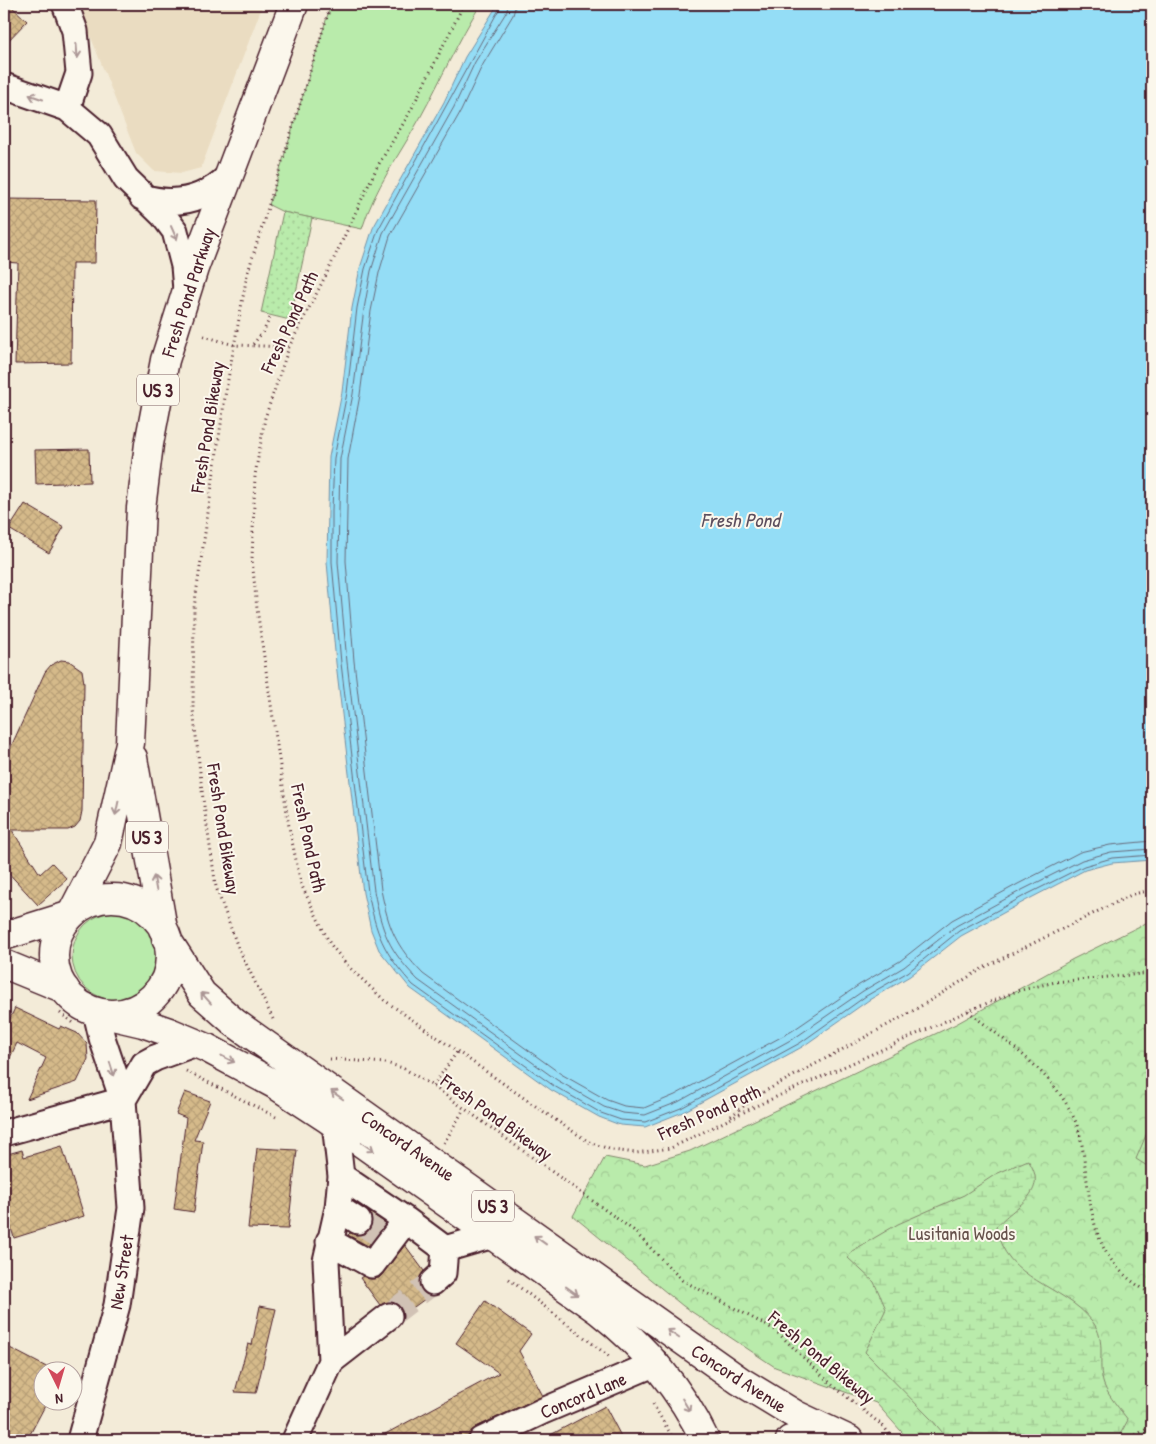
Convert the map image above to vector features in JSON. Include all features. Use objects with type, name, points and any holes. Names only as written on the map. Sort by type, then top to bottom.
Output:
[{"type":"main road","name":"Fresh Pond Parkway","points":[[71,915],[108,843],[130,743],[145,471],[163,369],[186,290],[294,4]]},
{"type":"main road","name":"Fresh Pond Parkway","points":[[130,743],[165,934]]},
{"type":"main road","points":[[4,936],[71,915],[94,901],[108,898],[121,900],[146,910],[165,934],[169,953],[168,967],[163,982],[155,994],[144,1004],[115,1014],[98,1012]]},
{"type":"main road","name":"US 3","points":[[71,915],[59,932],[54,951],[56,971],[64,989],[76,1002],[98,1012]]},
{"type":"main road","name":"Concord Avenue","points":[[165,934],[202,994],[235,1023],[732,1376],[796,1415],[849,1440]]},
{"type":"main road","points":[[4,964],[64,989]]},
{"type":"main road","name":"Concord Avenue","points":[[98,1012],[153,1026],[196,1043],[276,1085],[335,1123],[604,1314],[630,1335],[656,1363],[686,1404],[705,1440]]},
{"type":"main road","points":[[790,1440],[817,1435],[849,1440]]},
{"type":"street","points":[[65,4],[75,31],[79,73],[67,108]]},
{"type":"street","points":[[4,86],[67,108],[99,135],[126,180],[163,215],[175,232],[184,266],[186,290]]},
{"type":"street","points":[[142,197],[162,202],[193,199],[212,191],[228,177]]},
{"type":"street","name":"New Street","points":[[80,1440],[117,1305],[131,1208],[123,1100],[102,1038],[98,1012]]},
{"type":"street","points":[[4,1133],[123,1100],[144,1064],[196,1043]]},
{"type":"street","points":[[295,1440],[331,1361],[326,1261],[329,1241],[348,1215],[335,1123]]},
{"type":"street","points":[[341,1176],[445,1249]]},
{"type":"street","points":[[329,1241],[372,1265],[386,1239],[406,1220]]},
{"type":"street","points":[[445,1249],[493,1235]]},
{"type":"street","points":[[433,1282],[443,1273],[445,1249]]},
{"type":"street","points":[[331,1361],[389,1316]]},
{"type":"street","name":"Concord Lane","points":[[482,1440],[543,1411],[656,1363]]},
{"type":"path","name":"Fresh Pond Bikeway","points":[[280,1024],[273,1019],[265,1006],[216,887],[193,709],[194,608],[234,345],[247,275],[331,4]]},
{"type":"path","name":"Fresh Pond Path","points":[[464,4],[409,114],[377,167],[328,271],[288,347],[266,418],[255,475],[252,559],[257,609],[289,827],[301,884],[330,944],[349,967],[384,1000],[457,1052],[589,1142],[612,1150],[636,1153],[671,1148],[727,1120],[968,1011],[1017,991],[1055,982],[1152,973]]},
{"type":"path","points":[[252,345],[263,332],[271,316]]},
{"type":"path","points":[[204,336],[234,345],[288,347]]},
{"type":"path","points":[[727,1120],[758,1095],[906,1015],[985,967],[1133,894],[1152,890]]},
{"type":"path","points":[[968,1011],[1044,1074],[1063,1097],[1075,1120],[1082,1142],[1093,1222],[1102,1248],[1117,1268],[1152,1294]]},
{"type":"path","points":[[433,1086],[457,1052]]},
{"type":"path","name":"Fresh Pond Bikeway","points":[[324,1059],[386,1063],[403,1068],[433,1086],[633,1230],[682,1280],[776,1330],[831,1384],[883,1426],[895,1440]]},
{"type":"path","points":[[441,1148],[464,1110]]},
{"type":"path","points":[[650,1399],[674,1440]]},
{"type":"path","points":[[1127,1440],[1152,1426]]},
{"type":"shaded area","points":[[78,4],[263,4],[201,168],[182,173],[154,171],[136,153]]},
{"type":"green space","points":[[331,4],[481,4],[420,118],[380,186],[362,229],[283,212],[269,205]]},
{"type":"green space","points":[[283,212],[312,218],[290,320],[261,313]]},
{"type":"green space","points":[[116,912],[133,916],[147,925],[156,939],[160,956],[156,973],[147,987],[133,996],[116,1000],[99,996],[85,987],[76,973],[72,956],[76,939],[85,925],[99,916]]},
{"type":"green space","name":"Lusitania Woods","points":[[1152,920],[1152,1440],[909,1440],[876,1403],[775,1367],[683,1306],[573,1216],[605,1157],[645,1165],[690,1151],[956,1024],[1073,959]]},
{"type":"green space","points":[[1152,1121],[1152,1169],[1136,1159]]},
{"type":"green space","points":[[1028,1160],[1034,1172],[1035,1182],[1033,1190],[996,1227],[1002,1245],[1011,1259],[1023,1271],[1080,1309],[1097,1329],[1101,1344],[1101,1369],[1104,1385],[1128,1420],[1117,1440],[949,1440],[865,1352],[886,1309],[874,1282],[848,1258],[852,1251],[898,1224],[964,1195],[996,1174]]},
{"type":"water","name":"Fresh Pond","points":[[498,4],[1152,4],[1152,860],[1112,863],[1085,870],[1027,900],[961,936],[910,976],[869,1000],[802,1047],[683,1112],[645,1127],[620,1125],[599,1117],[551,1090],[410,988],[379,950],[371,930],[363,893],[336,663],[327,562],[329,457],[342,392],[352,308],[360,268],[373,228],[444,102],[465,57]]},
{"type":"building","points":[[4,4],[9,4],[27,21],[4,45]]},
{"type":"building","points":[[4,199],[96,200],[95,263],[72,263],[71,363],[15,364],[18,263],[4,262]]},
{"type":"building","points":[[89,449],[90,482],[36,484],[35,450]]},
{"type":"building","points":[[25,504],[64,527],[49,553],[9,529]]},
{"type":"building","points":[[61,660],[69,661],[82,670],[84,683],[82,811],[80,821],[75,827],[68,830],[12,830],[40,874],[52,863],[67,879],[38,905],[4,868],[4,762],[45,672],[51,665]]},
{"type":"building","points":[[15,1008],[59,1029],[61,1026],[77,1033],[87,1044],[88,1059],[77,1082],[27,1099],[46,1058],[17,1043],[4,1070],[4,1031]]},
{"type":"building","points":[[185,1092],[210,1101],[194,1140],[203,1141],[194,1212],[174,1209],[186,1118],[176,1114]]},
{"type":"building","points":[[62,1146],[84,1216],[14,1238],[4,1204],[4,1155],[22,1150],[24,1157]]},
{"type":"building","points":[[257,1148],[297,1150],[288,1229],[248,1228]]},
{"type":"building","points":[[369,1212],[385,1223],[368,1246],[348,1235],[350,1233],[364,1234],[370,1229],[372,1221]]},
{"type":"building","points":[[405,1245],[424,1271],[420,1277],[419,1284],[422,1291],[429,1296],[403,1315],[401,1308],[395,1303],[388,1302],[380,1305],[360,1278],[363,1276],[371,1279],[379,1278]]},
{"type":"building","points":[[485,1301],[531,1334],[519,1351],[543,1396],[476,1427],[469,1435],[459,1440],[374,1440],[499,1373],[456,1343]]},
{"type":"building","points":[[260,1306],[276,1309],[256,1393],[235,1392],[248,1344],[252,1345]]},
{"type":"building","points":[[4,1345],[37,1362],[32,1362],[32,1412],[42,1412],[27,1440],[4,1440]]},
{"type":"building","points":[[605,1406],[623,1440],[541,1440]]},
{"type":"tunnel","points":[[358,1221],[382,1236]]},
{"type":"tunnel","points":[[389,1316],[433,1282]]}]
